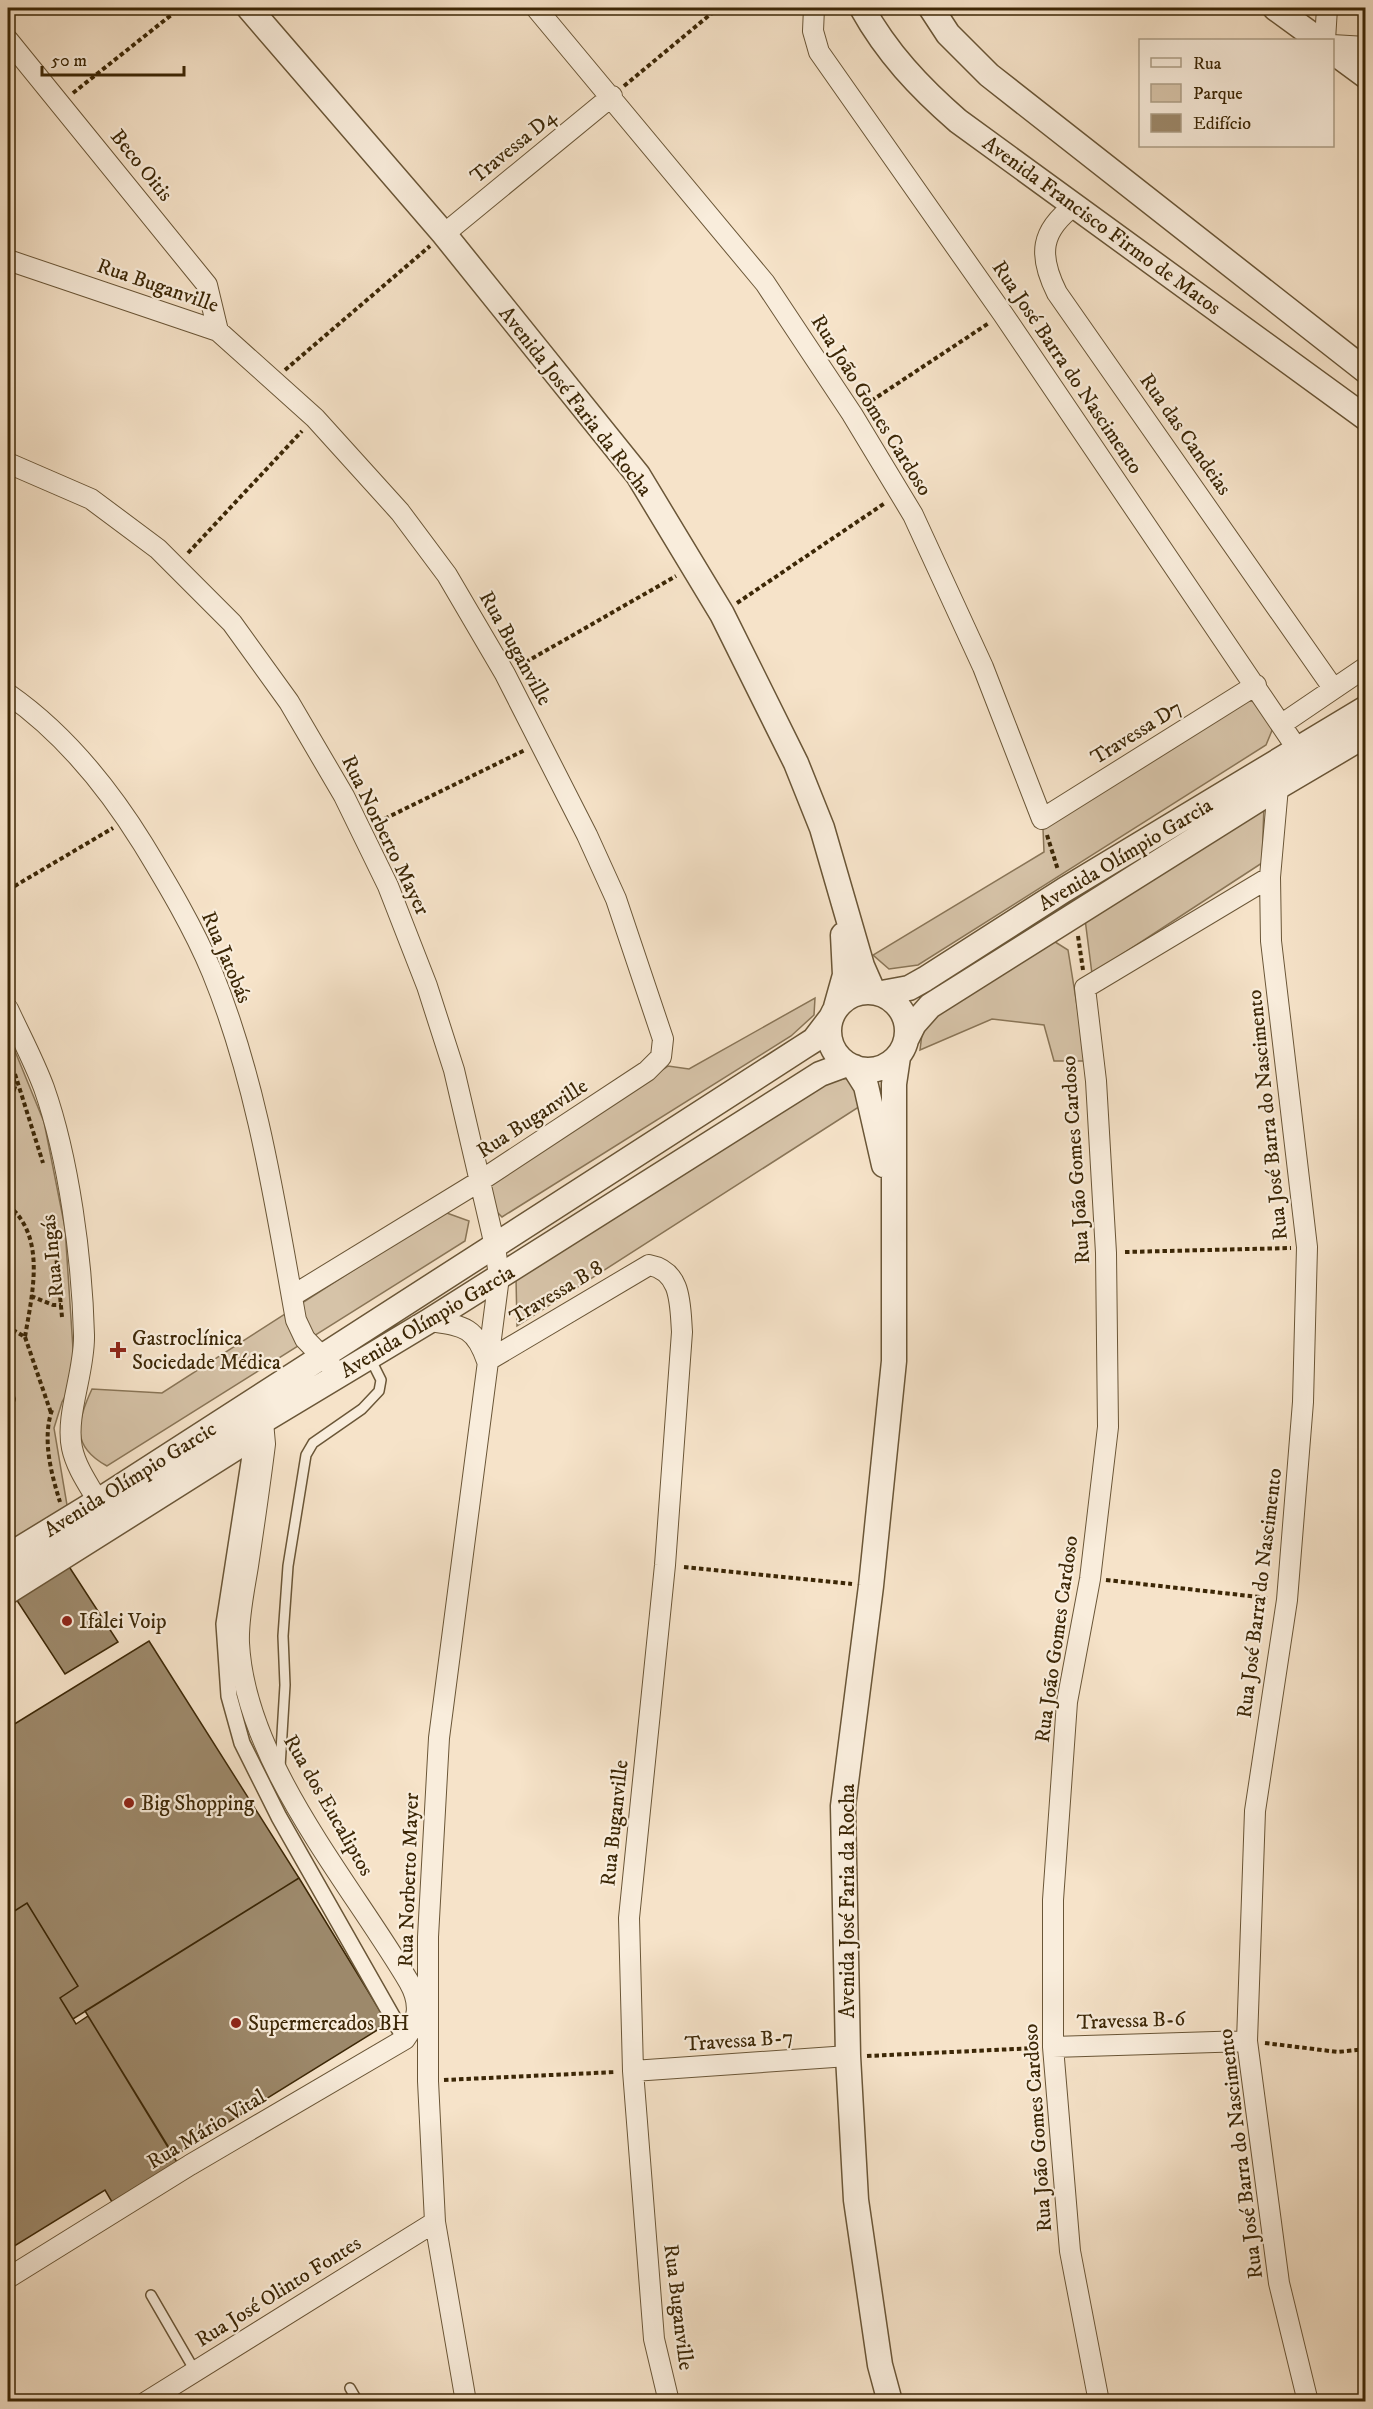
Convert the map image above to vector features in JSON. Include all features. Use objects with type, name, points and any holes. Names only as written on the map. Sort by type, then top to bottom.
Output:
[{"type":"street","name":"Avenida José Faria da Rocha","points":[[249,8],[444,234],[638,475],[722,614],[796,763],[822,828],[862,966],[878,992]]},
{"type":"street","name":"Rua João Gomes Cardoso","points":[[536,8],[612,96],[765,283],[852,414],[914,515],[983,667],[1042,819]]},
{"type":"street","name":"Rua José Barra do Nascimento","points":[[814,8],[813,31],[819,52],[1003,314],[1298,750]]},
{"type":"street","name":"Avenida Francisco Firmo de Matos","points":[[862,8],[883,42],[926,93],[958,121],[1365,418]]},
{"type":"street","name":"Avenida Francisco Firmo de Matos","points":[[930,8],[948,34],[989,75],[1365,371]]},
{"type":"street","points":[[1275,8],[1318,39]]},
{"type":"street","points":[[1324,39],[1327,8]]},
{"type":"street","name":"Beco Oitis","points":[[8,40],[207,285],[218,331]]},
{"type":"street","points":[[1334,45],[1365,47]]},
{"type":"street","points":[[1334,53],[1365,76]]},
{"type":"street","name":"Travessa D4","points":[[444,234],[612,96]]},
{"type":"street","name":"Rua das Candeias","points":[[1076,205],[1058,218],[1044,254],[1048,274],[1057,292],[1333,687]]},
{"type":"street","name":"Rua Buganville","points":[[8,260],[218,331],[315,418],[400,512],[447,575],[505,674],[616,899],[663,1039],[661,1057],[647,1071],[480,1182]]},
{"type":"street","name":"Rua Norberto Mayer","points":[[8,463],[91,499],[158,549],[232,623],[289,702],[344,796],[361,830],[388,886],[427,986],[454,1070],[495,1246],[499,1277],[439,1738],[428,1936],[428,2080],[435,2222],[466,2402]]},
{"type":"street","points":[[1282,724],[1365,667]]},
{"type":"street","name":"Travessa D7","points":[[1042,819],[1256,685]]},
{"type":"street","name":"Rua Jatobás","points":[[8,694],[81,757],[128,820],[172,890],[212,972],[246,1075],[271,1181],[296,1320],[305,1339],[321,1358],[341,1373]]},
{"type":"street","name":"Avenida Olímpio Garcia","points":[[878,992],[909,988],[1064,890],[1365,708]]},
{"type":"street","name":"Avenida Olímpio Garcia","points":[[902,1048],[914,1024],[930,1005],[1365,735]]},
{"type":"street","name":"Rua José Barra do Nascimento","points":[[1278,787],[1270,877],[1271,941],[1307,1247],[1304,1402],[1287,1600],[1255,1811],[1247,2041],[1279,2283],[1308,2402]]},
{"type":"street","points":[[1085,988],[1270,877]]},
{"type":"street","name":"Avenida José Faria da Rocha","points":[[833,1013],[845,975],[837,879]]},
{"type":"street","name":"Rua João Gomes Cardoso","points":[[1085,988],[1096,1081],[1106,1253],[1108,1426],[1090,1579],[1067,1702],[1053,1900],[1053,2047],[1070,2251],[1099,2402]]},
{"type":"street","points":[[859,992],[878,992],[894,1001],[903,1011],[907,1024],[902,1048],[878,1069],[850,1066],[831,1045],[833,1013],[846,998],[859,992]]},
{"type":"street","name":"Rua Ingás","points":[[8,1009],[44,1087],[62,1149],[74,1224],[84,1336],[82,1375],[70,1430],[72,1449],[82,1475],[98,1501]]},
{"type":"street","name":"Avenida Olímpio Garcia","points":[[8,1581],[257,1412],[321,1358],[814,1040],[833,1013]]},
{"type":"street","name":"Avenida José Faria da Rocha","points":[[890,2402],[880,2365],[856,2200],[848,2056],[843,1806],[871,1586],[894,1361],[894,1077],[902,1048]]},
{"type":"street","name":"Avenida José Faria da Rocha","points":[[850,1066],[866,1086],[894,1221]]},
{"type":"street","name":"Avenida Olímpio Garcia","points":[[257,1412],[341,1373],[429,1321],[820,1074],[850,1066]]},
{"type":"street","points":[[292,1296],[480,1182]]},
{"type":"street","name":"Rua Buganville","points":[[649,1265],[660,1267],[671,1275],[679,1295],[682,1332],[665,1565],[629,1918],[633,2071],[654,2339],[669,2402]]},
{"type":"street","name":"Travessa B 8","points":[[487,1360],[649,1265]]},
{"type":"street","points":[[429,1321],[457,1325],[470,1330],[480,1341],[487,1360]]},
{"type":"street","name":"Avenida Olímpio Garcic","points":[[8,1556],[98,1501],[257,1412]]},
{"type":"street","name":"Rua dos Eucaliptos","points":[[257,1412],[265,1444],[241,1609],[239,1642],[244,1679],[254,1717],[301,1813],[398,1963],[417,2002],[417,2020],[405,2039]]},
{"type":"street","points":[[8,1597],[252,1443],[224,1624],[229,1696],[242,1743],[279,1817],[405,2039],[421,2049],[428,2058]]},
{"type":"street","points":[[398,1963],[415,1957],[428,1936]]},
{"type":"street","name":"Rua Mário Vital","points":[[8,2278],[172,2171],[405,2039]]},
{"type":"street","name":"Travessa B-6","points":[[1053,2047],[1247,2041]]},
{"type":"street","name":"Travessa B-7","points":[[633,2071],[848,2056]]},
{"type":"street","name":"Rua José Olinto Fontes","points":[[146,2402],[435,2222]]},
{"type":"lane","points":[[280,1772],[285,1685],[283,1636],[286,1589],[306,1455],[313,1443],[362,1409],[379,1391],[381,1380],[369,1356]]},
{"type":"lane","points":[[151,2295],[195,2371]]},
{"type":"lane","points":[[350,2388],[358,2402]]},
{"type":"path","points":[[61,103],[180,8]]},
{"type":"path","points":[[612,96],[718,8]]},
{"type":"path","points":[[273,380],[444,234]]},
{"type":"path","points":[[852,414],[1003,314]]},
{"type":"path","points":[[175,566],[315,418]]},
{"type":"path","points":[[722,614],[900,493]]},
{"type":"path","points":[[505,674],[694,566]]},
{"type":"path","points":[[361,830],[540,743]]},
{"type":"path","points":[[1042,819],[1064,890]]},
{"type":"path","points":[[8,890],[128,820]]},
{"type":"path","points":[[1075,914],[1085,988]]},
{"type":"path","points":[[11,1063],[46,1173]]},
{"type":"path","points":[[8,1105],[15,1087],[15,1074]]},
{"type":"path","points":[[8,1205],[30,1237],[34,1257],[25,1337],[51,1414]]},
{"type":"path","points":[[8,1221],[15,1213]]},
{"type":"path","points":[[53,1217],[63,1327]]},
{"type":"path","points":[[1106,1253],[1307,1247]]},
{"type":"path","points":[[31,1296],[53,1305],[61,1305]]},
{"type":"path","points":[[8,1328],[25,1337]]},
{"type":"path","points":[[8,1383],[14,1399],[8,1425]]},
{"type":"path","points":[[54,1406],[46,1427],[53,1480],[62,1509]]},
{"type":"path","points":[[665,1565],[871,1586]]},
{"type":"path","points":[[1090,1579],[1287,1600]]},
{"type":"path","points":[[1247,2041],[1338,2052],[1365,2049]]},
{"type":"path","points":[[848,2056],[1053,2047]]},
{"type":"path","points":[[428,2080],[633,2071]]},
{"type":"green space","points":[[1240,700],[1258,702],[1273,728],[1266,745],[918,965],[889,969],[873,955],[1044,852],[1043,829]]},
{"type":"green space","points":[[1264,805],[1262,863],[1092,974],[1085,919]]},
{"type":"green space","points":[[1052,940],[1068,950],[1086,1061],[1054,1061],[1044,1025],[992,1019],[920,1050],[922,1034],[937,1011]]},
{"type":"green space","points":[[815,998],[814,1015],[791,1036],[502,1217],[490,1205],[489,1182],[668,1066],[689,1069]]},
{"type":"green space","points":[[8,1034],[44,1122],[65,1228],[75,1379],[62,1402],[54,1428],[68,1511],[8,1548]]},
{"type":"green space","points":[[849,1078],[865,1103],[517,1326],[516,1278],[821,1083]]},
{"type":"green space","points":[[444,1212],[469,1221],[465,1241],[107,1466],[87,1450],[82,1441],[80,1422],[92,1389],[162,1393]]},
{"type":"building","name":"Ifalei Voip","points":[[68,1565],[118,1642],[65,1674],[16,1599]]},
{"type":"building","name":"Big Shopping","points":[[149,1641],[299,1878],[73,2019],[60,1998],[78,1986],[27,1903],[8,1915],[8,1728]]},
{"type":"building","name":"Supermercados BH","points":[[299,1878],[382,2014],[379,2029],[174,2156],[85,2011]]},
{"type":"building","points":[[27,1903],[78,1986],[60,1998],[76,2024],[88,2016],[177,2162],[112,2202],[105,2190],[8,2250],[8,1915]]},
{"type":"place","name":"Gastroclínica Sociedade Médica","points":[[118,1350]]},
{"type":"place","name":"Ifalei Voip","points":[[67,1621]]},
{"type":"place","name":"Big Shopping","points":[[129,1803]]},
{"type":"place","name":"Supermercados BH","points":[[236,2023]]}]
